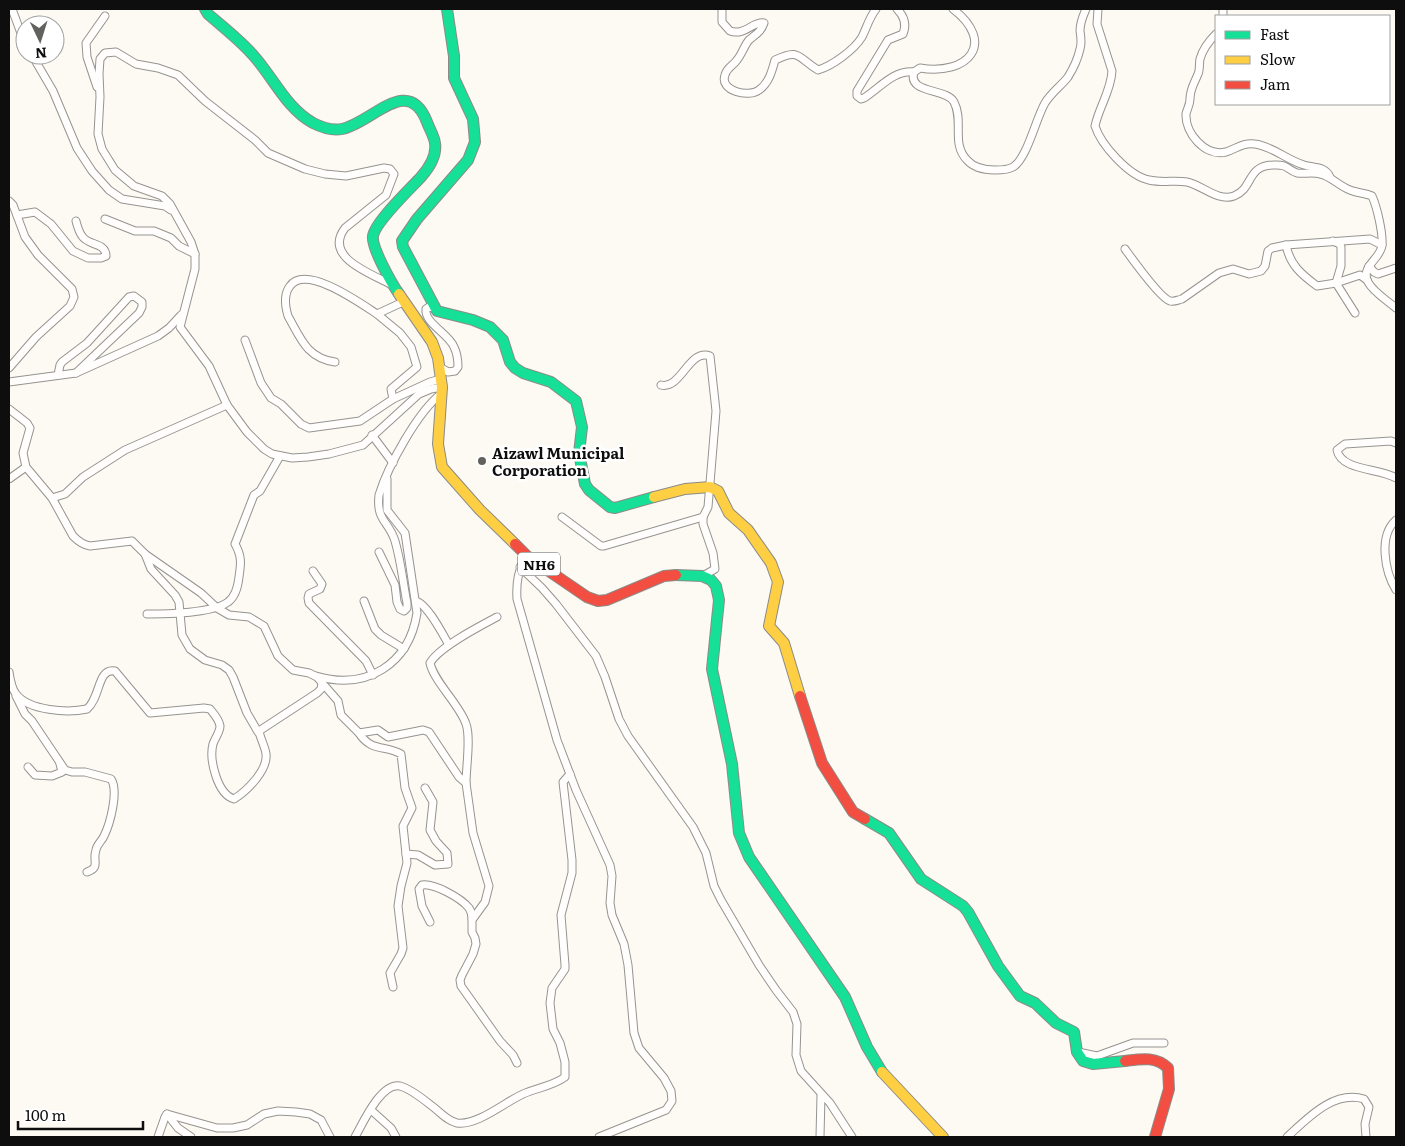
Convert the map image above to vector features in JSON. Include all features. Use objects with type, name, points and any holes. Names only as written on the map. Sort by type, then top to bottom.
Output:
[{"type":"main road","name":"NH6","points":[[205,9],[208,14],[252,53],[302,117],[316,125],[340,130],[352,126],[395,100],[415,103],[423,112],[435,143],[434,156],[428,169],[380,222],[373,235],[377,254],[393,286],[432,342],[438,358],[442,386],[438,444],[442,467],[480,510],[527,556],[587,597],[598,601],[618,597],[664,576],[684,574],[702,576]]},
{"type":"main road","points":[[448,9],[454,56],[454,78],[473,119],[475,142],[468,160],[417,219],[404,236],[402,242],[434,308],[437,311],[475,321],[487,327],[501,337],[508,358],[516,368],[551,382],[576,401],[582,427],[578,453],[585,484],[589,490],[610,507],[615,508],[685,489],[710,487],[718,491],[729,513],[748,530],[771,563],[778,582],[769,626],[784,643],[792,674],[822,763],[853,812],[888,833],[921,879],[963,906],[1009,982],[1020,996],[1035,1004],[1056,1023],[1074,1032],[1081,1059],[1085,1062],[1096,1064],[1143,1058],[1154,1058],[1163,1062],[1169,1069],[1171,1080],[1155,1137]]},
{"type":"main road","points":[[702,576],[711,580],[716,586],[718,600],[712,669],[732,764],[739,833],[749,857],[782,903],[812,951],[846,997],[867,1047],[883,1073],[943,1137]]},
{"type":"street","points":[[722,9],[722,22],[730,31],[743,32],[762,22],[764,23],[761,30],[749,40],[740,52],[737,60],[728,68],[724,76],[724,81],[730,89],[754,93],[760,90],[770,76],[775,60],[789,53],[797,55],[818,70],[848,52],[863,35],[867,23],[876,9]]},
{"type":"street","points":[[897,9],[902,14],[905,24],[903,34],[888,40],[857,91],[857,96],[861,99],[906,71],[914,72],[920,68],[934,70],[950,68],[960,65],[969,58],[974,46],[973,33],[963,16],[953,9]]},
{"type":"street","points":[[914,72],[913,80],[916,84],[932,92],[942,93],[953,100],[958,117],[960,148],[966,160],[975,167],[1005,170],[1013,167],[1023,155],[1047,101],[1068,76],[1074,65],[1082,41],[1081,20],[1086,9]]},
{"type":"street","points":[[1098,9],[1097,24],[1112,71],[1106,99],[1094,126],[1101,140],[1120,162],[1133,174],[1150,180],[1188,182],[1214,194],[1232,197],[1239,193],[1248,183],[1255,170],[1262,166],[1284,165],[1295,173],[1319,173],[1350,190],[1372,196],[1378,213],[1382,245],[1379,255],[1369,266],[1366,275],[1367,280]]},
{"type":"street","points":[[100,96],[86,46],[87,41],[105,16]]},
{"type":"street","points":[[1215,35],[1207,43],[1201,56],[1198,74],[1190,89],[1190,104],[1186,113],[1188,125],[1194,138],[1208,148],[1220,152],[1228,151],[1243,144],[1256,144],[1302,165],[1322,168],[1328,172],[1330,178]]},
{"type":"street","points":[[393,286],[354,265],[342,254],[339,240],[345,228],[386,195],[394,174],[390,169],[384,168],[346,176],[336,176],[305,168],[268,153],[255,140],[205,102],[178,75],[158,68],[136,64],[116,52],[105,53],[100,59],[98,134],[102,149],[115,170],[134,186],[162,196],[176,213],[191,242],[195,269],[182,313],[181,330],[209,366],[227,405],[247,432],[264,450],[280,456],[308,457],[363,445],[419,394],[442,386]]},
{"type":"street","points":[[38,65],[53,91],[77,148],[92,171],[109,190],[122,199],[165,206],[176,213]]},
{"type":"street","points":[[9,201],[13,205],[25,237],[38,256],[72,289],[74,297],[70,306],[36,337],[9,368]]},
{"type":"street","points":[[17,215],[35,212],[55,228],[73,252],[88,258],[106,256],[103,248],[81,236],[76,221]]},
{"type":"street","points":[[105,219],[135,231],[154,231],[171,238],[179,246],[194,254]]},
{"type":"street","points":[[1126,249],[1158,290],[1169,301],[1176,301],[1182,299],[1219,273],[1233,270],[1249,274],[1260,270],[1265,266],[1268,251],[1272,248],[1333,241],[1370,240],[1382,245]]},
{"type":"street","points":[[1333,241],[1340,244],[1341,247],[1341,266],[1336,283],[1355,313]]},
{"type":"street","points":[[1286,245],[1293,264],[1317,286],[1336,283],[1360,275],[1396,308]]},
{"type":"street","points":[[1369,266],[1378,274],[1396,268]]},
{"type":"street","points":[[335,362],[324,361],[311,353],[288,316],[285,296],[292,282],[298,279],[316,280],[357,301],[377,314],[400,333],[411,347],[417,367],[391,389],[393,399]]},
{"type":"street","points":[[58,375],[62,362],[87,343],[129,296],[134,296],[142,302],[139,313],[76,373]]},
{"type":"street","points":[[377,314],[403,302]]},
{"type":"street","points":[[434,308],[426,309],[427,317],[450,340],[458,360],[458,367],[455,371],[448,372],[440,367]]},
{"type":"street","points":[[9,382],[76,373],[158,336],[169,328],[182,313]]},
{"type":"street","points":[[244,340],[261,383],[271,398],[281,404],[291,416],[305,426],[318,427],[360,421],[393,399],[430,382],[442,386]]},
{"type":"street","points":[[661,385],[671,384],[687,365],[701,356],[710,356],[716,411],[708,507],[703,517],[703,524],[713,553],[715,569],[702,576]]},
{"type":"street","points":[[379,552],[395,585],[400,609],[404,611],[407,608],[407,603],[395,540],[379,512],[379,495],[403,442],[442,386]]},
{"type":"street","points":[[52,498],[65,494],[83,477],[124,450],[227,405]]},
{"type":"street","points":[[9,409],[27,423],[30,428],[23,453],[26,467],[52,498],[73,536],[83,545],[97,546],[132,541],[145,554],[201,593],[217,608],[229,615],[249,617],[260,623],[266,630],[278,656],[293,670],[328,679],[352,679],[372,675],[388,667],[401,654],[416,623],[416,601],[405,533],[387,510],[387,476]]},
{"type":"street","points":[[372,436],[393,463]]},
{"type":"street","points":[[1396,443],[1391,441],[1345,444],[1337,450],[1341,458],[1349,464],[1382,471],[1396,478]]},
{"type":"street","points":[[148,614],[180,613],[217,608],[233,598],[241,565],[240,552],[235,544],[254,496],[260,491],[280,456]]},
{"type":"street","points":[[9,479],[26,467]]},
{"type":"street","points":[[562,517],[576,529],[601,546],[604,546],[703,517]]},
{"type":"street","points":[[1396,520],[1386,534],[1387,569],[1396,590]]},
{"type":"street","points":[[15,693],[27,703],[47,709],[71,711],[87,709],[95,700],[102,677],[105,672],[110,670],[115,671],[150,713],[210,709],[220,723],[220,728],[212,745],[212,755],[222,791],[228,797],[234,799],[248,789],[266,759],[266,752],[258,732],[247,713],[229,670],[212,661],[205,660],[190,649],[182,635],[177,598],[151,569],[145,554]]},
{"type":"street","points":[[527,556],[520,567],[516,583],[517,599],[557,740],[610,865],[612,876],[610,903],[612,916],[624,944],[627,958],[631,984],[634,1034],[640,1048],[664,1078],[671,1091],[672,1101],[666,1110],[600,1137]]},
{"type":"street","points":[[520,567],[556,604],[600,662],[619,719],[628,736],[693,827],[706,853],[714,886],[721,900],[759,964],[793,1012],[797,1024],[796,1055],[801,1071],[830,1104],[852,1137]]},
{"type":"street","points":[[313,571],[322,584],[320,589],[309,594],[309,603],[366,661],[372,675]]},
{"type":"street","points":[[364,601],[375,629],[381,635],[404,649]]},
{"type":"street","points":[[416,601],[422,603],[430,613],[449,645]]},
{"type":"street","points":[[472,920],[485,902],[489,886],[473,833],[466,783],[468,733],[466,721],[430,665],[433,658],[449,645],[497,617]]},
{"type":"street","points":[[9,672],[15,693],[25,714],[32,721],[60,764],[66,770],[85,772],[111,779],[114,783],[113,805],[103,838],[96,847],[96,866],[87,872]]},
{"type":"street","points":[[313,675],[338,701],[341,715],[367,743],[399,753],[403,757],[406,788],[412,808],[403,826],[407,863],[398,906],[403,948],[391,969],[390,978],[393,987]]},
{"type":"street","points":[[258,732],[317,692],[322,683]]},
{"type":"street","points":[[359,733],[378,730],[388,737],[426,730],[459,777],[466,783]]},
{"type":"street","points":[[28,767],[35,775],[52,776],[62,772],[60,764]]},
{"type":"street","points":[[355,1137],[385,1089],[390,1086],[400,1086],[412,1092],[452,1122],[463,1123],[472,1121],[523,1094],[564,1077],[566,1072],[565,1062],[560,1043],[553,1029],[550,1003],[552,988],[566,965],[560,915],[572,873],[563,785],[565,778],[570,774]]},
{"type":"street","points":[[406,854],[418,855],[435,865],[448,864],[446,854],[430,830],[433,802],[425,788]]},
{"type":"street","points":[[430,922],[422,906],[419,889],[422,884],[431,885],[468,907],[471,913],[472,932],[476,944],[460,980],[461,986],[517,1063]]},
{"type":"street","points":[[1078,1052],[1098,1056],[1133,1043],[1164,1043]]},
{"type":"street","points":[[820,1137],[821,1094]]},
{"type":"street","points":[[1287,1137],[1306,1118],[1320,1108],[1336,1101],[1356,1096],[1364,1098],[1369,1107],[1365,1124],[1366,1137]]},
{"type":"street","points":[[371,1110],[390,1128],[396,1137]]},
{"type":"street","points":[[167,1114],[217,1128],[233,1128],[247,1125],[264,1114],[296,1112],[310,1114],[321,1120],[330,1137]]},
{"type":"street","points":[[158,1137],[167,1114]]},
{"type":"street","points":[[167,1114],[178,1128],[191,1137]]},
{"type":"traffic: fast","points":[[205,9],[208,14],[253,55],[287,101],[303,117],[313,123],[331,129],[342,129],[400,101],[410,102],[419,108],[434,140],[434,157],[424,173],[380,223],[373,236],[379,257],[399,294]]},
{"type":"traffic: fast","points":[[447,9],[454,56],[454,78],[473,119],[475,142],[468,160],[417,219],[402,241],[403,247],[437,311],[473,320],[490,327],[503,340],[510,362],[515,368],[523,373],[551,382],[576,401],[582,427],[579,453],[585,484],[589,490],[610,507],[615,508],[654,497]]},
{"type":"traffic: fast","points":[[676,575],[702,576],[711,580],[716,586],[719,600],[712,669],[732,764],[739,833],[749,857],[845,997],[867,1047],[882,1072]]},
{"type":"traffic: fast","points":[[865,819],[889,833],[921,879],[963,906],[998,966],[1020,996],[1035,1003],[1056,1023],[1074,1032],[1077,1052],[1083,1061],[1093,1064],[1125,1061]]},
{"type":"traffic: slow","points":[[399,294],[432,342],[438,358],[442,387],[438,444],[442,467],[480,510],[515,544]]},
{"type":"traffic: slow","points":[[654,497],[685,489],[710,487],[718,491],[729,513],[748,530],[771,563],[778,582],[769,626],[784,643],[800,696]]},
{"type":"traffic: slow","points":[[882,1072],[943,1137]]},
{"type":"traffic: jam","points":[[515,544],[527,556],[587,597],[598,601],[607,600],[664,576],[676,575]]},
{"type":"traffic: jam","points":[[800,696],[822,763],[853,812],[865,819]]},
{"type":"traffic: jam","points":[[1125,1061],[1153,1060],[1168,1068],[1169,1089],[1155,1137]]},
{"type":"place","name":"Aizawl Municipal Corporation","points":[[482,461]]}]
